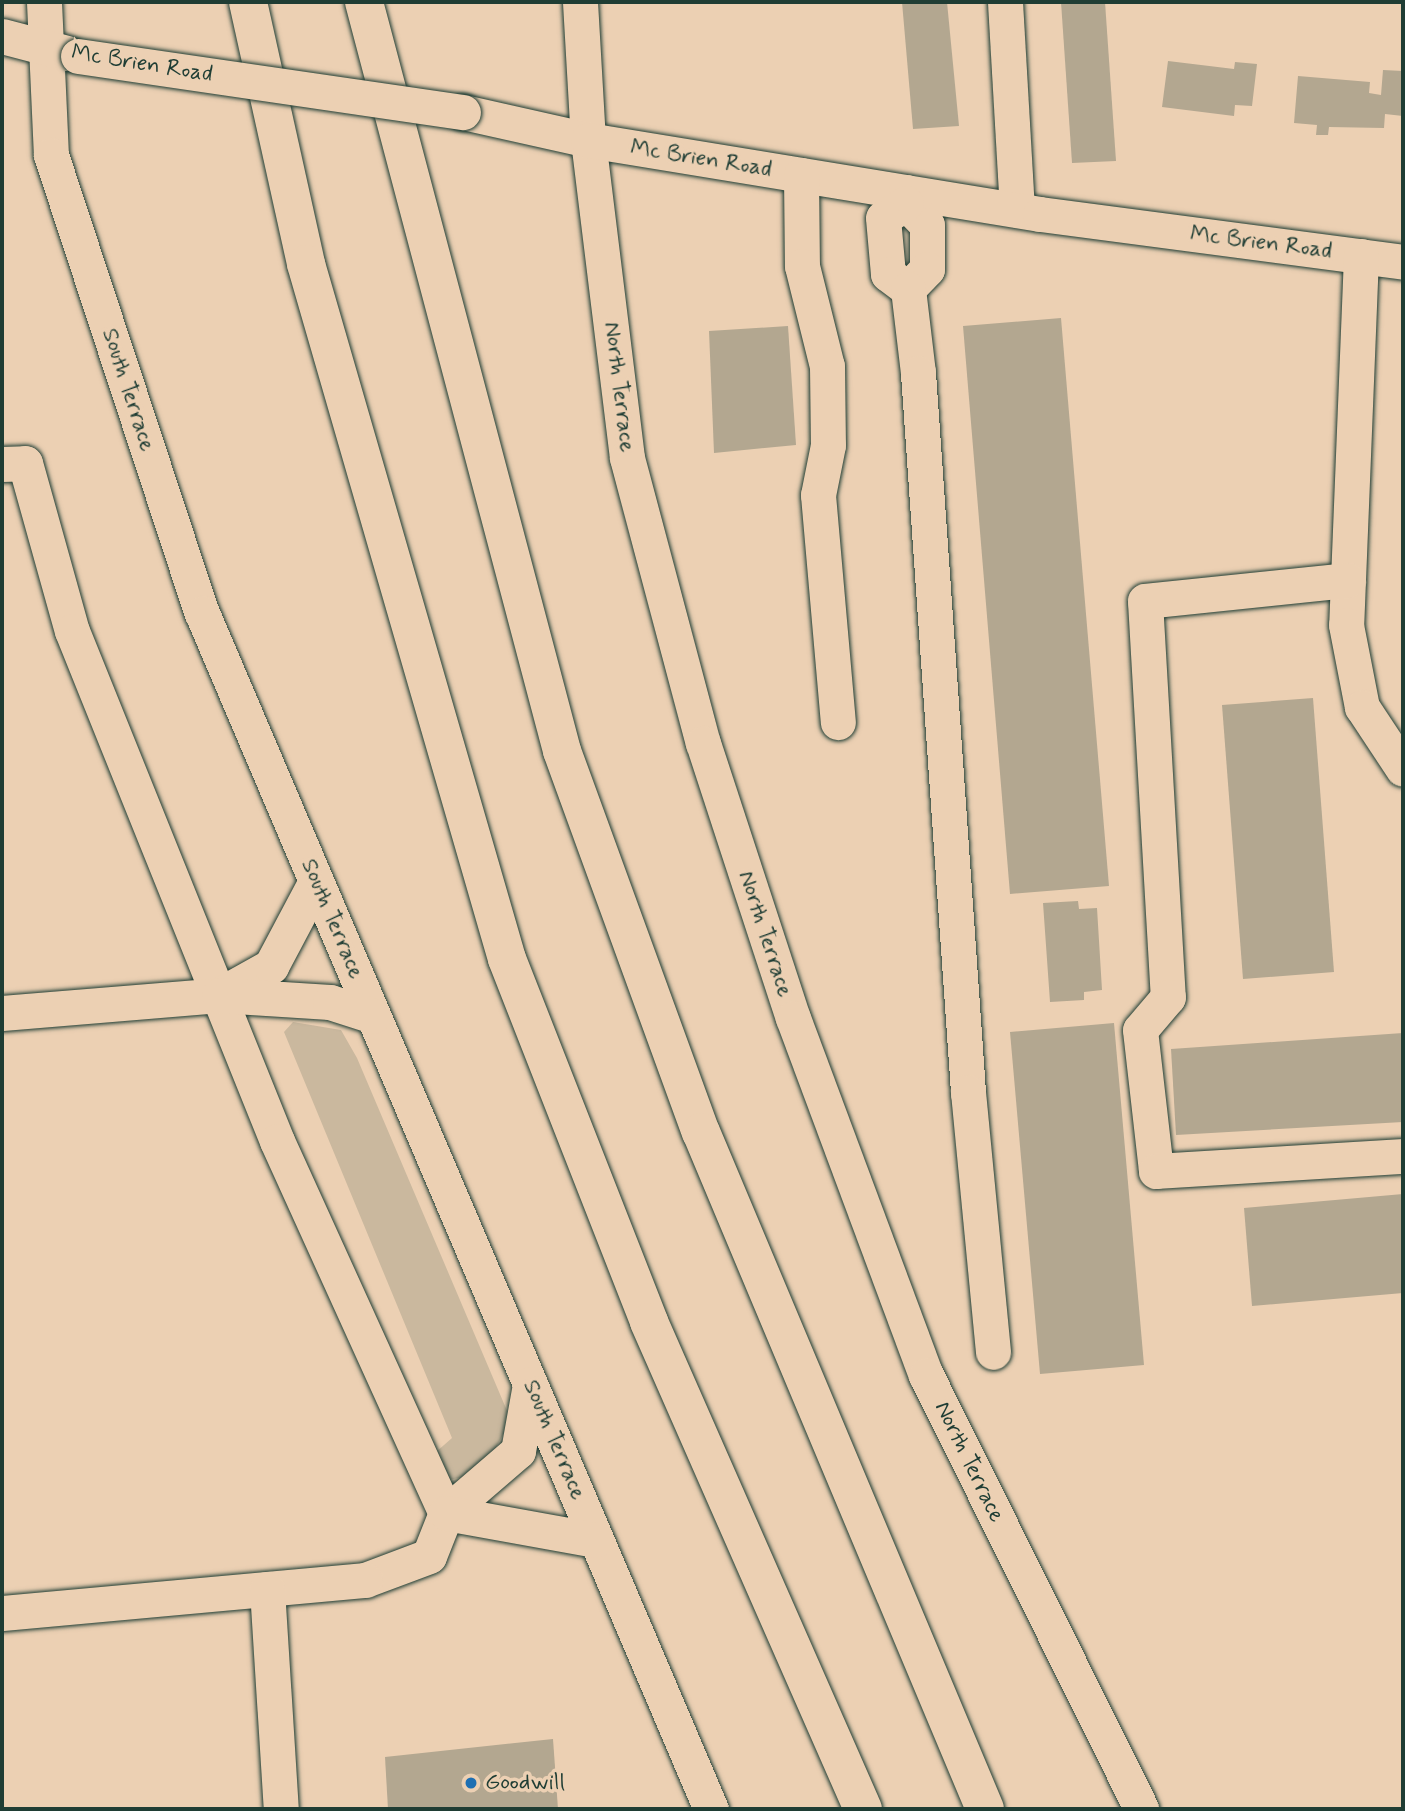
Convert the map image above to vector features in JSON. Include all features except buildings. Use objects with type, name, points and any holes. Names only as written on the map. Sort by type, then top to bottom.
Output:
[{"type":"highway","points":[[248,2],[306,264],[507,959],[649,1322],[863,1809]]},
{"type":"highway","points":[[364,2],[562,751],[701,1132],[985,1809]]},
{"type":"street","name":"South Terrace","points":[[44,2],[63,52],[51,155],[202,613],[596,1540],[705,1806]]},
{"type":"street","name":"North Terrace","points":[[580,2],[589,140],[627,457],[703,743],[789,1004],[926,1375],[1141,1809]]},
{"type":"street","points":[[1005,2],[1017,210]]},
{"type":"street","name":"Mc Brien Road","points":[[2,36],[63,52],[463,111],[589,140],[801,175],[906,197],[1403,262]]},
{"type":"street","points":[[801,175],[802,266],[827,366],[828,445],[818,495],[838,722]]},
{"type":"street","points":[[906,197],[927,225],[927,269],[908,289],[993,1353]]},
{"type":"street","points":[[1361,256],[1346,625],[1362,707],[1403,769]]},
{"type":"street","points":[[2,464],[25,463],[72,632],[284,1158],[446,1513]]},
{"type":"street","points":[[1348,580],[1145,601],[1168,997],[1140,1030],[1156,1171],[1403,1156]]},
{"type":"street","points":[[219,995],[271,966],[316,881]]},
{"type":"street","points":[[2,1013],[219,995],[330,1002],[373,1016]]},
{"type":"street","points":[[2,1613],[365,1580],[429,1556],[446,1513],[518,1451],[530,1384]]},
{"type":"street","points":[[446,1513],[596,1540]]},
{"type":"street","points":[[267,1589],[281,1809]]},
{"type":"shaded area","points":[[293,1022],[341,1030],[357,1058],[511,1420],[482,1473],[444,1481],[436,1452],[452,1438],[284,1032]]},
{"type":"place","name":"Goodwill","points":[[471,1783]]}]
